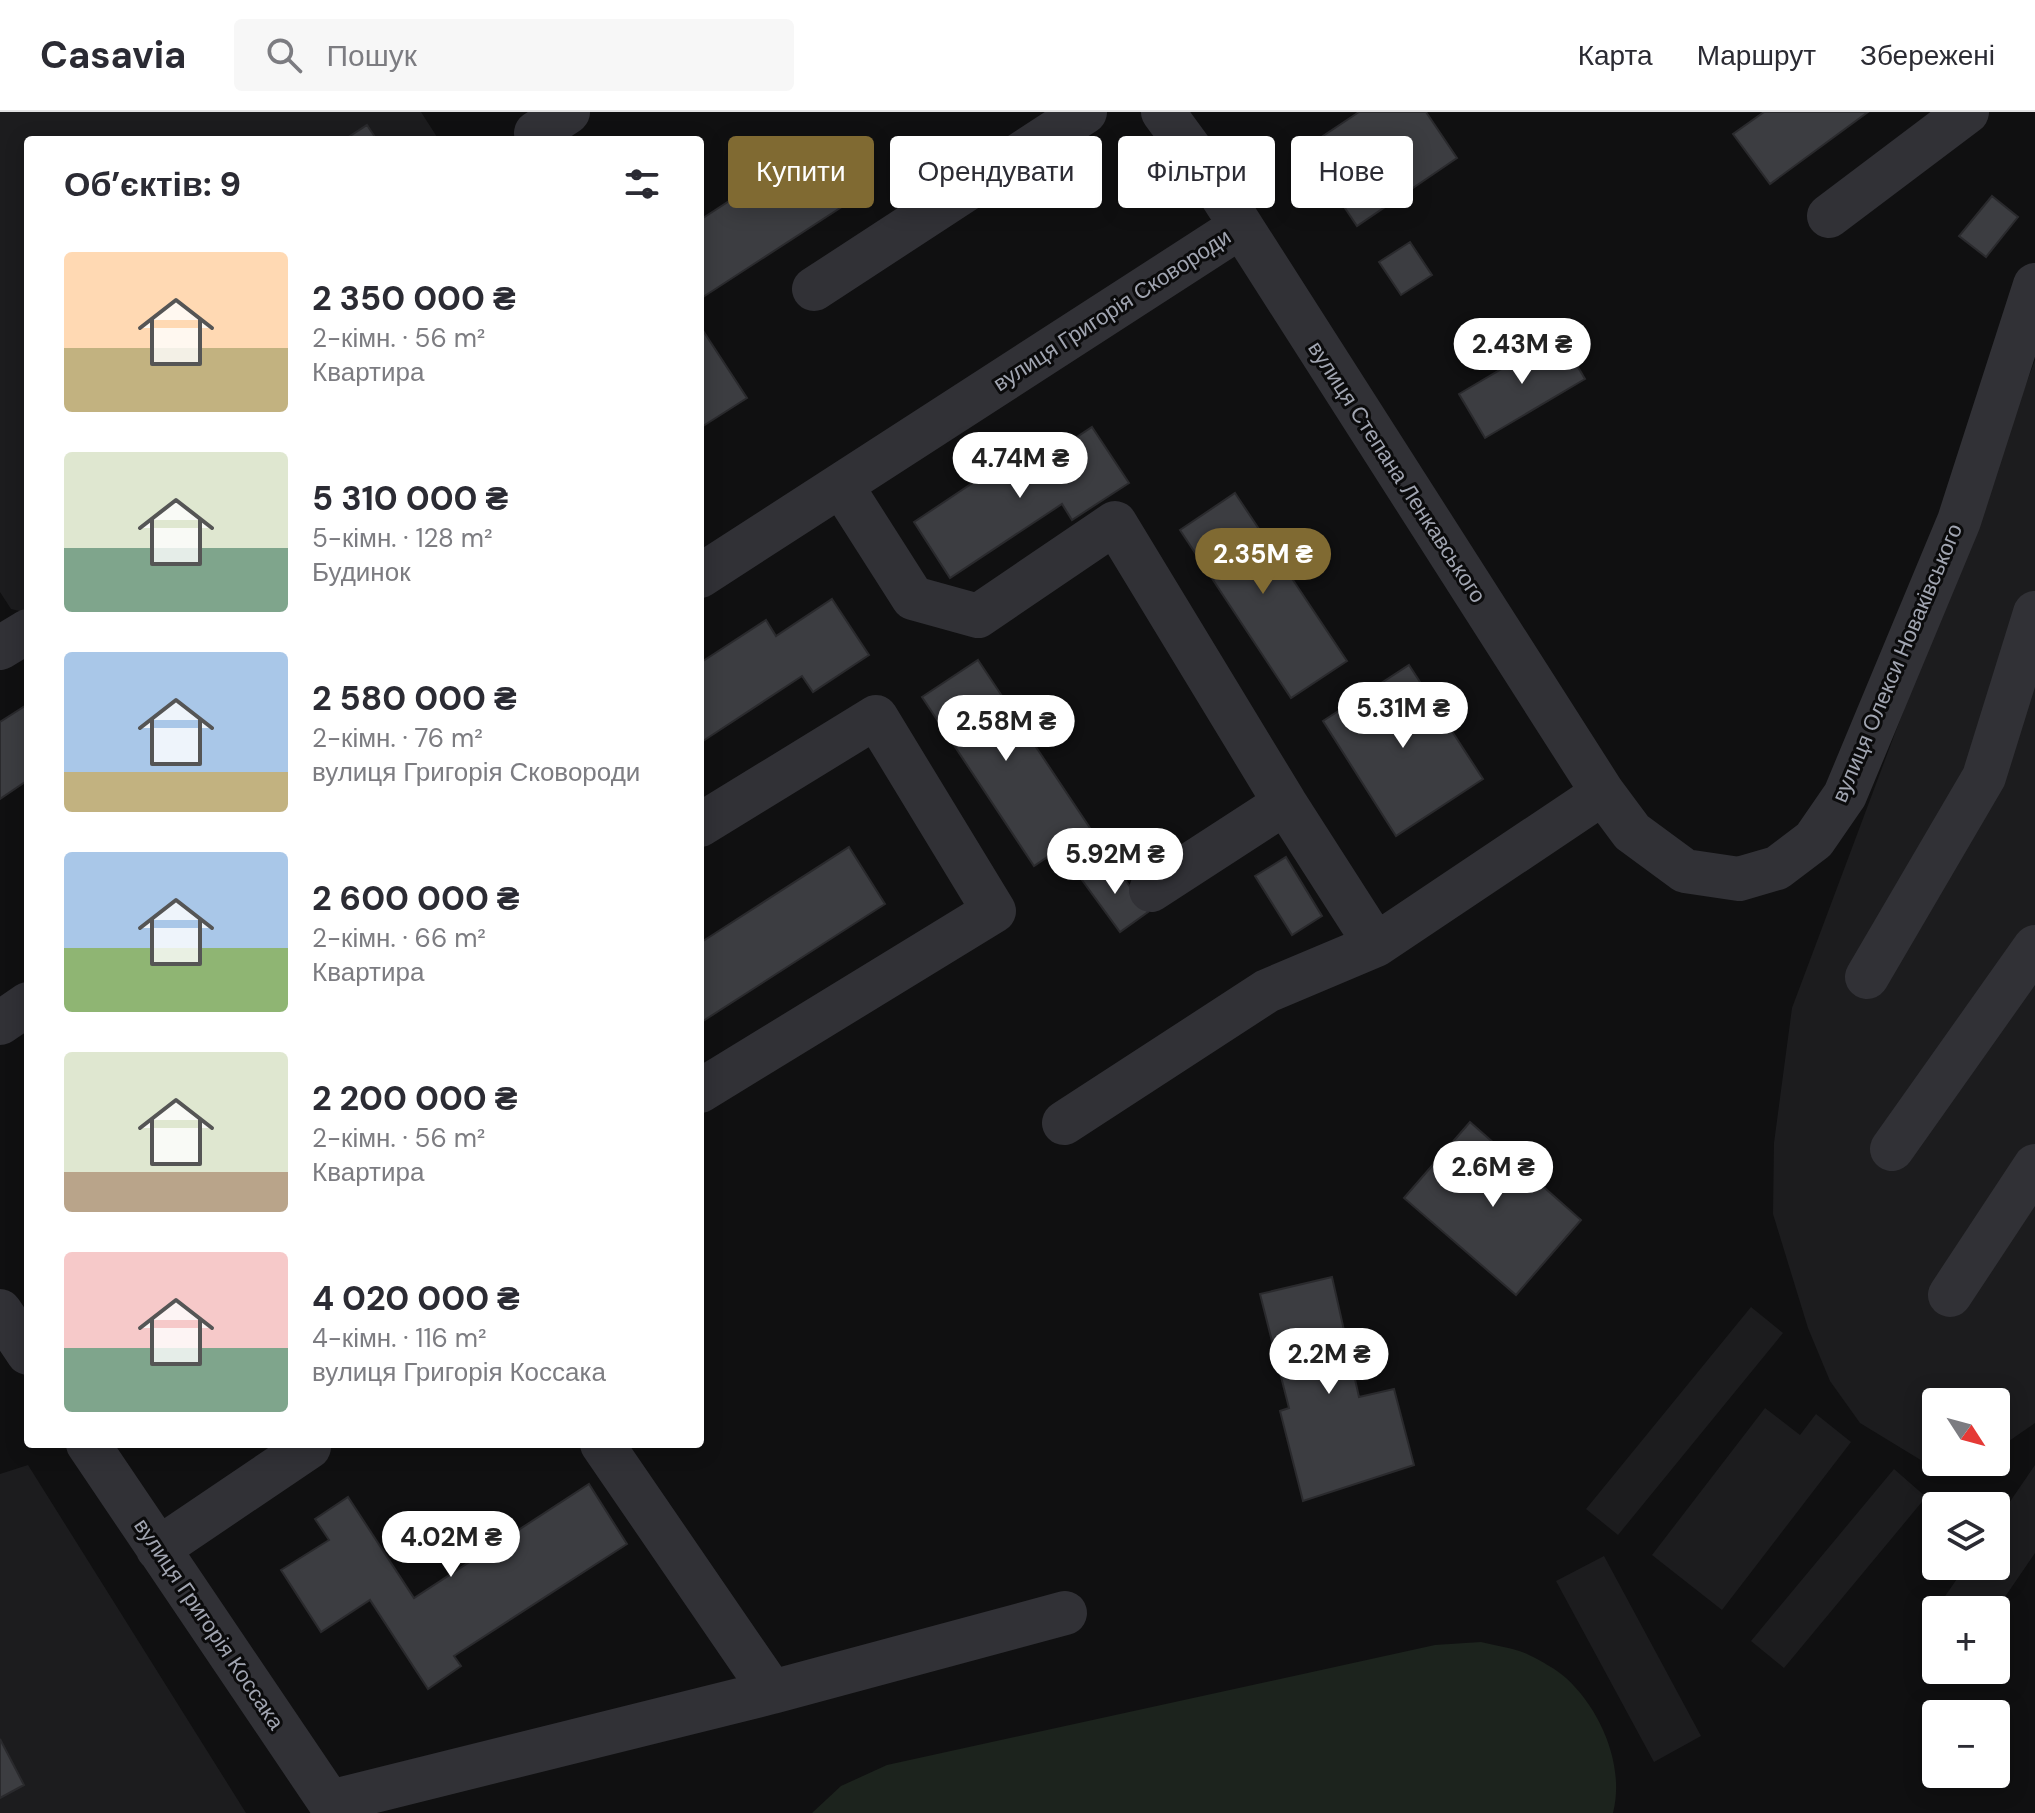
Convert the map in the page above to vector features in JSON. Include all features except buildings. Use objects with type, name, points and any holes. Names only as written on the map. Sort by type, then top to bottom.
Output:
[{"type":"street","points":[[538,136],[536,133],[568,112]]},
{"type":"street","points":[[814,289],[1085,112]]},
{"type":"street","name":"вулиця Степана Ленкавського","points":[[1163,112],[1204,168],[1603,793],[1632,832]]},
{"type":"street","points":[[1829,216],[1967,112]]},
{"type":"street","name":"вулиця Григорія Сковороди","points":[[704,573],[1240,227]]},
{"type":"street","name":"вулиця Олекси Новаківського","points":[[1632,832],[1685,871],[1739,879],[1777,868],[1814,840],[1845,795],[1959,521],[2035,285]]},
{"type":"street","points":[[841,485],[913,598],[978,616],[1115,523],[1285,803],[1376,945]]},
{"type":"street","points":[[1867,977],[1984,777],[2035,613]]},
{"type":"street","points":[[0,648],[24,633]]},
{"type":"street","points":[[704,823],[876,717],[994,911],[704,1089]]},
{"type":"street","points":[[1064,1123],[1267,991],[1376,945],[1603,793]]},
{"type":"street","points":[[1151,890],[1285,803]]},
{"type":"street","points":[[1892,1149],[2035,947]]},
{"type":"street","points":[[0,1023],[24,1007]]},
{"type":"street","points":[[1950,1295],[2035,1166]]},
{"type":"street","points":[[0,1311],[24,1347]]},
{"type":"street","name":"вулиця Григорія Коссака","points":[[91,1448],[334,1808]]},
{"type":"street","points":[[158,1549],[308,1448]]},
{"type":"street","points":[[605,1448],[772,1692]]},
{"type":"street","points":[[334,1808],[1065,1613]]},
{"type":"shaded area","points":[[0,112],[421,112],[436,136],[24,136],[24,612],[11,609],[0,592]]},
{"type":"shaded area","points":[[2035,360],[2035,1423],[2010,1440],[2010,1388],[1922,1388],[1922,1461],[1860,1423],[1830,1381],[1808,1328],[1773,1214],[1774,1143],[1792,1008]]},
{"type":"shaded area","points":[[1751,1307],[1783,1333],[1618,1535],[1586,1509]]},
{"type":"shaded area","points":[[1765,1408],[1800,1435],[1816,1414],[1851,1442],[1722,1610],[1652,1555]]},
{"type":"shaded area","points":[[28,1465],[246,1813],[0,1813],[0,1474]]},
{"type":"shaded area","points":[[2035,1465],[2035,1553],[2006,1596],[1945,1596],[1956,1580],[2010,1580],[2010,1502]]},
{"type":"shaded area","points":[[1894,1469],[1922,1494],[1922,1502],[1784,1668],[1751,1641]]},
{"type":"shaded area","points":[[1604,1556],[1701,1736],[1654,1762],[1556,1581]]},
{"type":"shaded area","points":[[1481,1642],[1529,1655],[1558,1671],[1579,1691],[1599,1722],[1613,1758],[1616,1795],[1613,1813],[812,1813],[841,1786],[887,1765],[1435,1645]]}]
